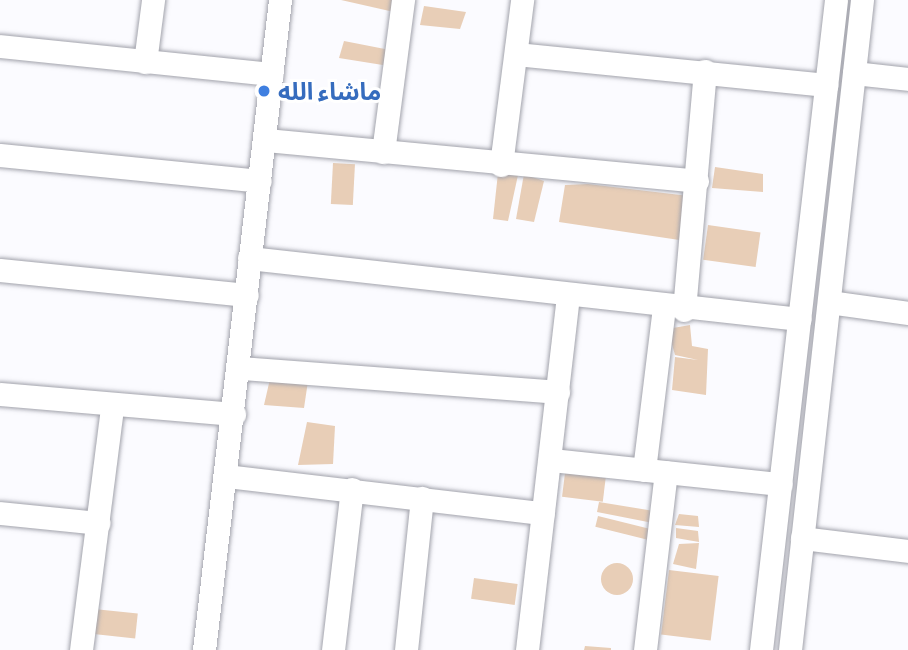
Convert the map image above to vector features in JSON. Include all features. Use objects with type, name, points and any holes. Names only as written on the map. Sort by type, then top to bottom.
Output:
[{"type":"street","points":[[145,62],[153,0]]},
{"type":"street","points":[[204,650],[241,368],[249,258],[266,140],[280,0]]},
{"type":"street","points":[[383,152],[403,0]]},
{"type":"street","points":[[501,165],[522,0]]},
{"type":"street","points":[[761,650],[836,0]]},
{"type":"street","points":[[790,650],[862,0]]},
{"type":"street","points":[[0,46],[272,74]]},
{"type":"street","points":[[516,54],[827,85]]},
{"type":"street","points":[[645,650],[655,471],[674,309],[697,181],[705,71]]},
{"type":"street","points":[[854,73],[908,79]]},
{"type":"street","points":[[266,140],[501,165],[697,181]]},
{"type":"street","points":[[0,155],[260,181]]},
{"type":"street","points":[[813,200],[840,202]]},
{"type":"street","points":[[249,258],[674,309],[800,319]]},
{"type":"street","points":[[0,270],[247,295]]},
{"type":"street","points":[[527,650],[568,297]]},
{"type":"street","points":[[828,302],[908,313]]},
{"type":"street","points":[[241,368],[558,392]]},
{"type":"street","points":[[0,394],[112,407],[234,414]]},
{"type":"street","points":[[81,650],[112,407]]},
{"type":"street","points":[[551,460],[780,484]]},
{"type":"street","points":[[226,476],[543,513]]},
{"type":"street","points":[[333,650],[352,489]]},
{"type":"street","points":[[406,650],[422,498]]},
{"type":"street","points":[[0,513],[98,523]]},
{"type":"street","points":[[802,538],[908,551]]},
{"type":"building","points":[[341,0],[396,0],[394,12]]},
{"type":"building","points":[[424,6],[466,12],[460,29],[420,25]]},
{"type":"building","points":[[344,41],[390,50],[389,66],[339,58]]},
{"type":"building","points":[[333,163],[355,164],[353,205],[331,204]]},
{"type":"building","points":[[715,167],[763,174],[763,192],[712,188]]},
{"type":"building","points":[[498,173],[518,175],[508,221],[493,219]]},
{"type":"building","points":[[524,174],[544,181],[534,222],[516,219]]},
{"type":"building","points":[[588,184],[689,196],[686,241],[559,222],[565,185]]},
{"type":"building","points":[[708,225],[760,232],[756,267],[703,260]]},
{"type":"building","points":[[690,325],[692,346],[708,349],[706,395],[672,390],[675,357],[698,360],[675,355],[671,341],[673,328]]},
{"type":"building","points":[[270,379],[308,381],[304,408],[264,405]]},
{"type":"building","points":[[307,422],[335,426],[333,464],[298,465]]},
{"type":"building","points":[[565,473],[606,478],[603,502],[562,497]]},
{"type":"building","points":[[599,502],[654,511],[653,523],[597,512]]},
{"type":"building","points":[[679,514],[698,516],[699,527],[675,525]]},
{"type":"building","points":[[598,516],[652,530],[650,540],[595,527]]},
{"type":"building","points":[[676,528],[698,531],[699,542],[676,538]]},
{"type":"building","points":[[699,543],[696,569],[673,564],[679,544]]},
{"type":"building","points":[[617,563],[629,567],[633,579],[629,591],[617,595],[605,591],[601,579],[605,567]]},
{"type":"building","points":[[669,570],[719,576],[711,641],[661,635]]},
{"type":"building","points":[[474,578],[518,584],[515,605],[471,599]]},
{"type":"building","points":[[94,609],[138,614],[135,638],[91,634]]},
{"type":"building","points":[[585,646],[611,648],[611,650],[584,650]]},
{"type":"place","name":"ماشاء الله","points":[[264,91]]}]
